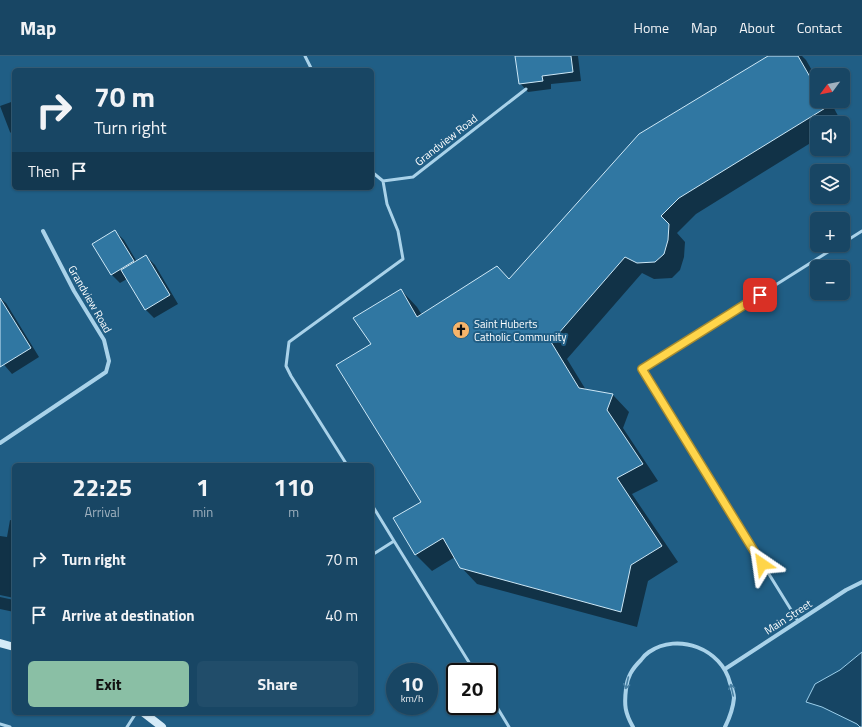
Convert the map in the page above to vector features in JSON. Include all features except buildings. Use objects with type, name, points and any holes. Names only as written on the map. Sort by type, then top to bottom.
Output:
[{"type":"street","name":"Grandview Road","points":[[0,443],[106,372],[109,362],[104,340],[74,291],[43,231]]},
{"type":"street","name":"Main Street","points":[[725,669],[846,590],[862,582]]},
{"type":"street","points":[[0,643],[12,646]]},
{"type":"street","points":[[632,727],[627,717],[624,704],[627,681],[633,668],[649,652],[662,645],[683,643],[707,651],[719,660],[725,669],[734,696],[732,714],[726,727]]},
{"type":"street","points":[[147,715],[162,727]]},
{"type":"lane","points":[[305,56],[311,68]]},
{"type":"lane","name":"Grandview Road","points":[[383,181],[413,177],[526,89]]},
{"type":"lane","points":[[346,463],[286,366],[289,342],[403,259],[398,231],[387,204],[383,181],[374,174]]},
{"type":"lane","points":[[850,239],[862,231]]},
{"type":"lane","points":[[798,621],[642,369],[828,252]]},
{"type":"lane","points":[[374,508],[469,663]]},
{"type":"lane","points":[[374,555],[394,541]]},
{"type":"lane","points":[[498,708],[510,727]]},
{"type":"lane","points":[[127,727],[135,715]]},
{"type":"lane","points":[[0,724],[10,727]]},
{"type":"water","points":[[862,652],[862,727],[822,707],[806,702],[815,684],[840,670]]},
{"type":"place","name":"Saint Huberts Catholic Community","points":[[461,330]]},
{"type":"route","points":[[760,295],[642,369],[762,564]]}]
